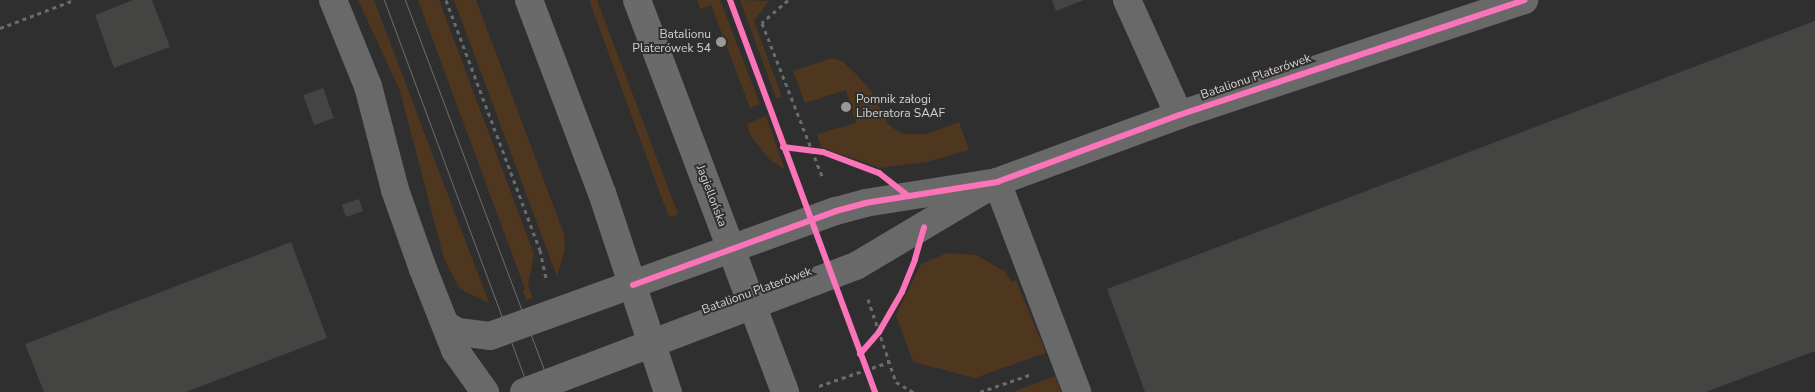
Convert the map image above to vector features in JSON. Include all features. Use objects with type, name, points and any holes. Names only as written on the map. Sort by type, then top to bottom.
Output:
[{"type":"main road","points":[[529,0],[633,285],[668,392]]},
{"type":"main road","name":"Jagiellońska","points":[[637,0],[784,392]]},
{"type":"street","points":[[333,0],[368,86],[403,218],[455,350],[485,392]]},
{"type":"street","points":[[1127,0],[1179,115]]},
{"type":"street","name":"Batalionu Platerówek","points":[[524,392],[651,342],[863,263],[997,182],[1179,115],[1524,0]]},
{"type":"street","points":[[997,182],[1077,392]]},
{"type":"street","name":"Batalionu Platerówek","points":[[446,325],[458,332],[490,336],[865,203],[997,182]]},
{"type":"path","points":[[0,28],[74,0]]},
{"type":"path","points":[[446,0],[540,250],[554,314]]},
{"type":"path","points":[[802,149],[823,152]]},
{"type":"path","points":[[873,339],[884,324]]},
{"type":"path","points":[[864,362],[869,377]]},
{"type":"path","points":[[816,386],[890,362]]},
{"type":"path","points":[[980,392],[1065,362]]},
{"type":"shaded area","points":[[358,0],[374,0],[489,303],[460,289],[444,259],[400,91]]},
{"type":"shaded area","points":[[418,0],[439,0],[534,254],[528,286],[533,298],[526,300],[523,291],[525,289]]},
{"type":"shaded area","points":[[454,0],[476,0],[564,234],[565,248],[557,277]]},
{"type":"shaded area","points":[[589,0],[597,0],[678,214],[674,217],[668,215]]},
{"type":"shaded area","points":[[697,0],[720,0],[760,104],[750,108],[711,5],[700,9]]},
{"type":"shaded area","points":[[740,0],[769,1],[754,21],[782,97],[776,98]]},
{"type":"shaded area","points":[[832,58],[842,61],[857,75],[871,91],[889,125],[902,134],[927,134],[959,122],[969,150],[927,162],[880,168],[821,147],[817,134],[856,123],[846,90],[805,103],[793,71]]},
{"type":"shaded area","points":[[766,116],[785,170],[769,159],[750,135],[747,124]]},
{"type":"shaded area","points":[[947,253],[976,255],[1004,271],[1012,282],[1016,280],[1046,353],[975,378],[913,362],[896,315],[921,264]]},
{"type":"shaded area","points":[[1055,376],[1061,392],[1013,392]]},
{"type":"building","points":[[133,0],[152,0],[170,47],[114,68],[95,15]]},
{"type":"building","points":[[1052,0],[1084,0],[1056,11]]},
{"type":"building","points":[[1815,21],[1815,351],[1706,392],[1145,392],[1107,289]]},
{"type":"building","points":[[323,88],[334,118],[314,125],[303,95]]},
{"type":"building","points":[[359,199],[363,211],[346,217],[342,205]]},
{"type":"building","points":[[291,242],[327,338],[186,392],[44,392],[25,344]]},
{"type":"tram line","points":[[384,0],[530,392]]},
{"type":"tram line","points":[[405,0],[552,392]]},
{"type":"cycle path","points":[[730,0],[875,392]]},
{"type":"cycle path","points":[[633,285],[836,211],[865,203],[997,182],[1179,115],[1524,0]]},
{"type":"cycle path","points":[[783,147],[823,152],[879,173],[908,196]]},
{"type":"cycle path","points":[[860,354],[879,332],[902,292],[915,259],[924,227]]},
{"type":"place","name":"Batalionu Platerówek 54","points":[[721,42]]},
{"type":"place","name":"Pomnik załogi Liberatora SAAF","points":[[846,107]]}]
